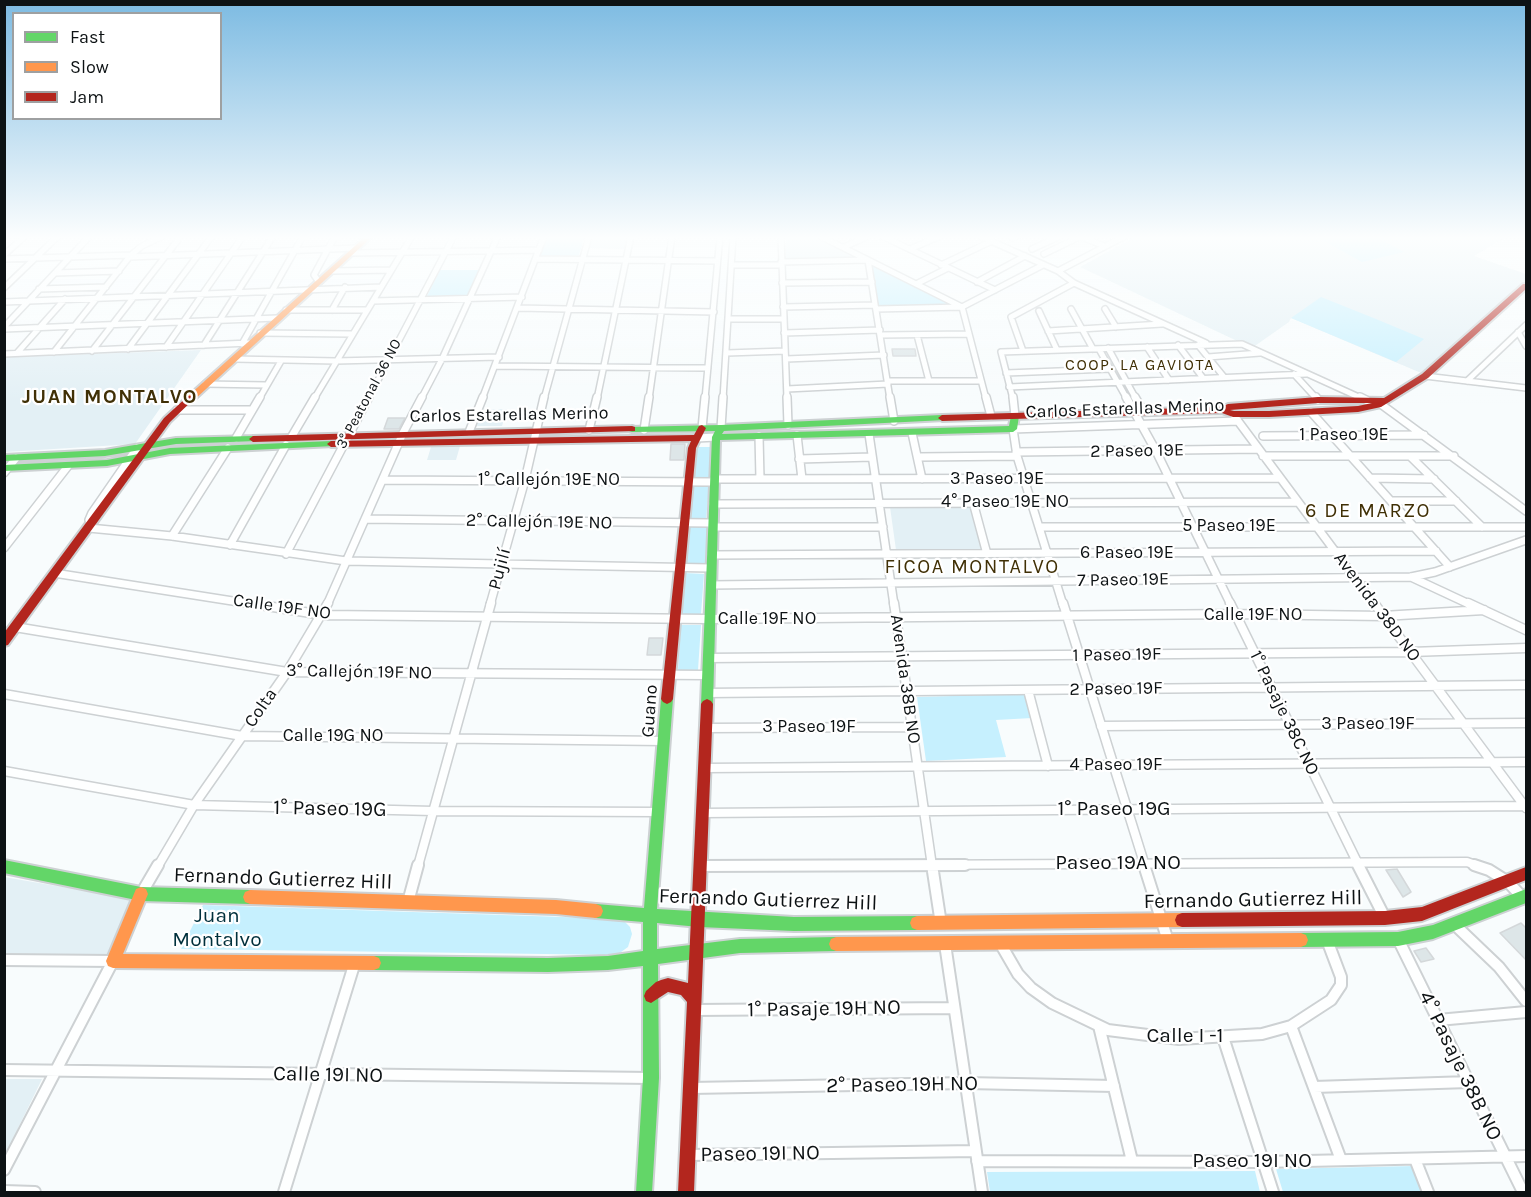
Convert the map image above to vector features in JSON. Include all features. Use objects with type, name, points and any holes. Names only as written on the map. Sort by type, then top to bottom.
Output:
[{"type":"street","points":[[4,328],[37,292]]},
{"type":"street","points":[[54,352],[102,292]]},
{"type":"street","points":[[92,351],[139,292]]},
{"type":"street","points":[[166,347],[205,292]]},
{"type":"street","points":[[4,302],[210,292]]},
{"type":"street","points":[[204,345],[238,292]]},
{"type":"street","points":[[4,642],[91,525],[140,452],[149,446],[177,410],[234,359],[245,344],[272,292]]},
{"type":"street","points":[[4,354],[245,344],[308,292]]},
{"type":"street","points":[[332,310],[342,292]]},
{"type":"street","points":[[230,545],[378,292]]},
{"type":"street","name":"3° Peatonal 36 NO","points":[[286,554],[422,292]]},
{"type":"street","name":"Colta","points":[[4,1170],[113,961],[141,894],[194,805],[287,672],[323,615],[401,437],[442,359],[472,292]]},
{"type":"street","points":[[469,432],[524,292]]},
{"type":"street","name":"Pujilí","points":[[408,902],[514,521],[573,292]]},
{"type":"street","points":[[589,430],[605,366],[619,292]]},
{"type":"street","points":[[644,430],[665,292]]},
{"type":"street","name":"Guano","points":[[644,1192],[651,1078],[650,915],[669,675],[688,482],[692,447],[700,433],[715,292]]},
{"type":"street","points":[[686,1192],[698,951],[714,481],[727,353],[731,292]]},
{"type":"street","points":[[782,292],[788,425]]},
{"type":"street","points":[[874,292],[894,421]]},
{"type":"street","points":[[931,292],[962,307],[991,416]]},
{"type":"street","points":[[783,307],[962,307],[991,292]]},
{"type":"street","points":[[1023,351],[1011,317],[1058,292]]},
{"type":"street","points":[[1093,292],[1208,344]]},
{"type":"street","name":"Carlos Estarellas Merino","points":[[8,465],[105,453],[228,448],[289,441],[535,434],[700,433],[788,425],[1138,411],[1230,413],[1358,409],[1377,402],[1425,376],[1520,292]]},
{"type":"street","points":[[128,349],[170,294]]},
{"type":"street","points":[[373,301],[522,297]]},
{"type":"street","points":[[17,353],[65,299]]},
{"type":"street","points":[[518,308],[714,312]]},
{"type":"street","name":"1° Pasaje 38C NO","points":[[1071,309],[1138,411]]},
{"type":"street","points":[[1105,309],[1116,327]]},
{"type":"street","points":[[286,310],[367,310]]},
{"type":"street","points":[[1039,311],[1058,350]]},
{"type":"street","points":[[4,328],[277,318]]},
{"type":"street","points":[[729,319],[784,319]]},
{"type":"street","points":[[1048,331],[1164,324]]},
{"type":"street","points":[[1467,381],[1527,325]]},
{"type":"street","points":[[1518,332],[1527,346]]},
{"type":"street","points":[[260,333],[352,334]]},
{"type":"street","points":[[784,333],[969,334]]},
{"type":"street","points":[[917,335],[928,381]]},
{"type":"street","points":[[1188,335],[1224,377]]},
{"type":"street","points":[[1015,416],[1016,409],[1001,352],[1242,344],[1377,402],[1426,435],[1527,511]]},
{"type":"street","points":[[1179,345],[1203,378]]},
{"type":"street","points":[[1147,347],[1169,380]]},
{"type":"street","name":"1° Pasaje 38C NO","points":[[1108,348],[1128,382],[1142,425],[1386,918]]},
{"type":"street","points":[[727,353],[785,351]]},
{"type":"street","points":[[1208,357],[1262,353]]},
{"type":"street","points":[[786,359],[884,355]]},
{"type":"street","points":[[234,359],[336,361],[499,357]]},
{"type":"street","points":[[236,438],[281,360]]},
{"type":"street","points":[[495,366],[708,368]]},
{"type":"street","points":[[1006,373],[1110,369]]},
{"type":"street","points":[[1294,374],[1318,400]]},
{"type":"street","points":[[1009,387],[1308,374]]},
{"type":"street","points":[[1425,376],[1527,388]]},
{"type":"street","points":[[787,389],[928,381],[981,381]]},
{"type":"street","points":[[205,384],[266,385]]},
{"type":"street","name":"Carlos Estarellas Merino","points":[[718,432],[759,436],[1142,425],[1318,400],[1377,402]]},
{"type":"street","points":[[177,410],[252,410]]},
{"type":"street","points":[[1311,412],[1450,567]]},
{"type":"street","name":"Avenida 38D NO","points":[[1230,413],[1526,807]]},
{"type":"street","name":"Carlos Estarellas Merino","points":[[1013,429],[1015,416]]},
{"type":"street","points":[[1013,429],[1016,454],[1168,941]]},
{"type":"street","name":"Carlos Estarellas Merino","points":[[401,437],[469,432],[535,434],[589,430],[700,433]]},
{"type":"street","points":[[912,433],[922,479]]},
{"type":"street","name":"Avenida 38B NO","points":[[869,434],[941,924]]},
{"type":"street","points":[[797,435],[802,479]]},
{"type":"street","name":"1 Paseo 19E","points":[[1263,436],[1426,435]]},
{"type":"street","points":[[759,436],[760,479]]},
{"type":"street","name":"Carlos Estarellas Merino","points":[[149,446],[176,441],[236,438],[289,441]]},
{"type":"street","points":[[172,536],[228,448]]},
{"type":"street","name":"2 Paseo 19E","points":[[918,457],[1156,451],[1454,456]]},
{"type":"street","name":"Carlos Estarellas Merino","points":[[8,465],[68,465],[129,460],[140,452]]},
{"type":"street","points":[[1411,457],[1482,526]]},
{"type":"street","points":[[799,459],[872,458]]},
{"type":"street","points":[[91,525],[89,520],[92,513],[129,460]]},
{"type":"street","points":[[4,548],[68,465]]},
{"type":"street","name":"3 Paseo 19E","points":[[714,481],[1280,478]]},
{"type":"street","points":[[1370,478],[1434,479]]},
{"type":"street","name":"1° Callejón 19E NO","points":[[383,480],[714,481]]},
{"type":"street","points":[[1391,501],[1456,501]]},
{"type":"street","points":[[973,502],[987,554]]},
{"type":"street","name":"4° Paseo 19E NO","points":[[713,504],[1298,502]]},
{"type":"street","name":"2° Callejón 19E NO","points":[[365,519],[712,525]]},
{"type":"street","points":[[91,525],[346,561],[710,568]]},
{"type":"street","points":[[712,525],[883,527]]},
{"type":"street","name":"5 Paseo 19E","points":[[1039,527],[1527,527]]},
{"type":"street","points":[[1411,577],[1450,567],[1527,540]]},
{"type":"street","name":"6 Paseo 19E","points":[[711,555],[1436,551]]},
{"type":"street","name":"Calle 19F NO","points":[[54,573],[323,615],[708,619],[1236,614],[1383,616],[1484,610]]},
{"type":"street","points":[[1411,577],[1527,630]]},
{"type":"street","name":"7 Paseo 19E","points":[[710,585],[1411,577]]},
{"type":"street","name":"3° Callejón 19F NO","points":[[15,627],[287,672],[706,675]]},
{"type":"street","name":"1 Paseo 19F","points":[[707,658],[1525,650]]},
{"type":"street","name":"2 Paseo 19F","points":[[706,693],[1527,685]]},
{"type":"street","points":[[1028,690],[1048,766]]},
{"type":"street","name":"Calle 19G NO","points":[[4,693],[242,736],[664,741]]},
{"type":"street","name":"3 Paseo 19F","points":[[1101,726],[1527,723]]},
{"type":"street","name":"3 Paseo 19F","points":[[706,728],[912,727]]},
{"type":"street","name":"4 Paseo 19F","points":[[705,768],[1527,762]]},
{"type":"street","name":"1° Paseo 19G","points":[[4,771],[194,805],[433,811],[659,812]]},
{"type":"street","name":"1° Paseo 19G","points":[[703,813],[1526,807]]},
{"type":"street","name":"Paseo 19A NO","points":[[700,866],[1467,862],[1489,870],[1508,882],[1525,897]]},
{"type":"street","name":"Fernando Gutierrez Hill","points":[[4,866],[141,894],[556,907],[699,920],[794,924],[1386,918],[1422,914],[1527,874]]},
{"type":"street","points":[[4,960],[549,965],[608,963],[740,946],[795,944],[1398,939],[1432,932],[1525,897]]},
{"type":"street","points":[[1454,924],[1499,967],[1527,1001]]},
{"type":"street","name":"4° Pasaje 38B NO","points":[[1398,939],[1523,1192]]},
{"type":"street","name":"Calle I -1","points":[[1000,943],[1018,974],[1031,988],[1052,1003],[1099,1026],[1129,1034],[1159,1038],[1263,1034],[1291,1026],[1331,1000],[1341,985],[1341,977],[1327,940]]},
{"type":"street","points":[[945,944],[982,1192]]},
{"type":"street","points":[[284,1192],[355,962]]},
{"type":"street","points":[[651,996],[661,987],[669,985],[685,989],[695,1005]]},
{"type":"street","name":"1° Pasaje 19H NO","points":[[695,1005],[954,1008]]},
{"type":"street","points":[[1438,1020],[1527,1012]]},
{"type":"street","points":[[1099,1026],[1132,1161]]},
{"type":"street","points":[[1291,1026],[1341,1160]]},
{"type":"street","points":[[1223,1037],[1273,1192]]},
{"type":"street","name":"Calle 19I NO","points":[[4,1070],[651,1078]]},
{"type":"street","points":[[1314,1087],[1469,1082]]},
{"type":"street","name":"2° Paseo 19H NO","points":[[691,1088],[966,1083],[1114,1086]]},
{"type":"street","name":"Paseo 19I NO","points":[[688,1155],[976,1156],[1263,1162],[1527,1156]]},
{"type":"street","points":[[1415,1159],[1428,1192]]},
{"type":"street","points":[[4,1191],[35,1192]]},
{"type":"shaded area","points":[[1133,292],[1514,292],[1421,373],[1291,318],[1289,322],[1252,348]]},
{"type":"shaded area","points":[[201,350],[135,444],[5,452],[5,357]]},
{"type":"shaded area","points":[[507,409],[502,426],[477,426],[482,410]]},
{"type":"shaded area","points":[[460,446],[456,460],[427,460],[431,447]]},
{"type":"shaded area","points":[[971,506],[982,550],[896,550],[890,507]]},
{"type":"shaded area","points":[[4,877],[139,900],[110,956],[5,954]]},
{"type":"shaded area","points":[[4,1079],[42,1079],[5,1155]]},
{"type":"green space","points":[[429,292],[469,292],[467,297],[426,298]]},
{"type":"green space","points":[[876,292],[929,292],[956,306],[878,308]]},
{"type":"green space","points":[[1321,297],[1424,339],[1396,362],[1291,318]]},
{"type":"green space","points":[[695,447],[711,447],[709,480],[693,480]]},
{"type":"green space","points":[[709,485],[706,521],[688,521],[691,486]]},
{"type":"green space","points":[[688,526],[709,528],[707,564],[685,564]]},
{"type":"green space","points":[[684,573],[704,574],[701,614],[681,614]]},
{"type":"green space","points":[[681,625],[701,625],[698,670],[678,670]]},
{"type":"green space","points":[[1026,694],[1032,718],[996,720],[1006,757],[926,761],[917,697]]},
{"type":"green space","name":"Juan Montalvo","points":[[203,905],[622,919],[630,927],[632,934],[628,947],[617,955],[181,949]]},
{"type":"green space","points":[[1414,1166],[1424,1192],[1283,1192],[1276,1169]]},
{"type":"green space","points":[[1255,1171],[1260,1192],[990,1192],[987,1172]]},
{"type":"building","points":[[892,349],[915,349],[916,356],[893,356]]},
{"type":"building","points":[[388,418],[405,418],[399,429],[384,429]]},
{"type":"building","points":[[671,444],[685,444],[684,460],[670,460]]},
{"type":"building","points":[[649,638],[663,638],[661,655],[647,655]]},
{"type":"building","points":[[1397,869],[1411,892],[1403,897],[1386,870]]},
{"type":"building","points":[[1521,923],[1527,929],[1527,961],[1500,933]]},
{"type":"building","points":[[1426,948],[1434,959],[1421,962],[1414,951]]},
{"type":"traffic: fast","points":[[716,437],[1013,429],[1015,416]]},
{"type":"traffic: fast","points":[[632,429],[721,428],[942,418]]},
{"type":"traffic: fast","points":[[707,704],[716,437],[721,428]]},
{"type":"traffic: fast","points":[[4,458],[105,453],[176,441],[253,439]]},
{"type":"traffic: fast","points":[[4,468],[107,463],[170,451],[331,444]]},
{"type":"traffic: fast","points":[[644,1192],[651,1078],[650,915],[667,699]]},
{"type":"traffic: fast","points":[[4,866],[141,894],[250,897]]},
{"type":"traffic: fast","points":[[1301,940],[1398,939],[1433,932],[1526,896]]},
{"type":"traffic: fast","points":[[596,911],[699,920],[794,924],[917,923]]},
{"type":"traffic: fast","points":[[374,963],[548,965],[608,963],[740,946],[836,944]]},
{"type":"traffic: slow","points":[[191,398],[308,292]]},
{"type":"traffic: slow","points":[[141,894],[113,961],[374,963]]},
{"type":"traffic: slow","points":[[250,897],[556,907],[596,911]]},
{"type":"traffic: slow","points":[[917,923],[1182,920]]},
{"type":"traffic: slow","points":[[836,944],[1301,940]]},
{"type":"traffic: jam","points":[[1223,410],[1233,414],[1269,414],[1358,409],[1381,404],[1425,376],[1519,292]]},
{"type":"traffic: jam","points":[[4,642],[167,420],[191,398]]},
{"type":"traffic: jam","points":[[942,418],[1223,410],[1228,407],[1318,400],[1385,401]]},
{"type":"traffic: jam","points":[[667,699],[692,448],[702,428]]},
{"type":"traffic: jam","points":[[253,439],[632,429]]},
{"type":"traffic: jam","points":[[331,444],[697,438]]},
{"type":"traffic: jam","points":[[686,1192],[707,704]]},
{"type":"traffic: jam","points":[[1182,920],[1385,918],[1422,914],[1526,874]]},
{"type":"traffic: jam","points":[[651,996],[661,987],[668,985],[685,989],[695,1000]]},
{"type":"district","name":"COOP. LA GAVIOTA","points":[[1140,365]]},
{"type":"district","name":"JUAN MONTALVO","points":[[110,397]]},
{"type":"district","name":"6 DE MARZO","points":[[1368,511]]},
{"type":"district","name":"FICOA MONTALVO","points":[[972,567]]}]
